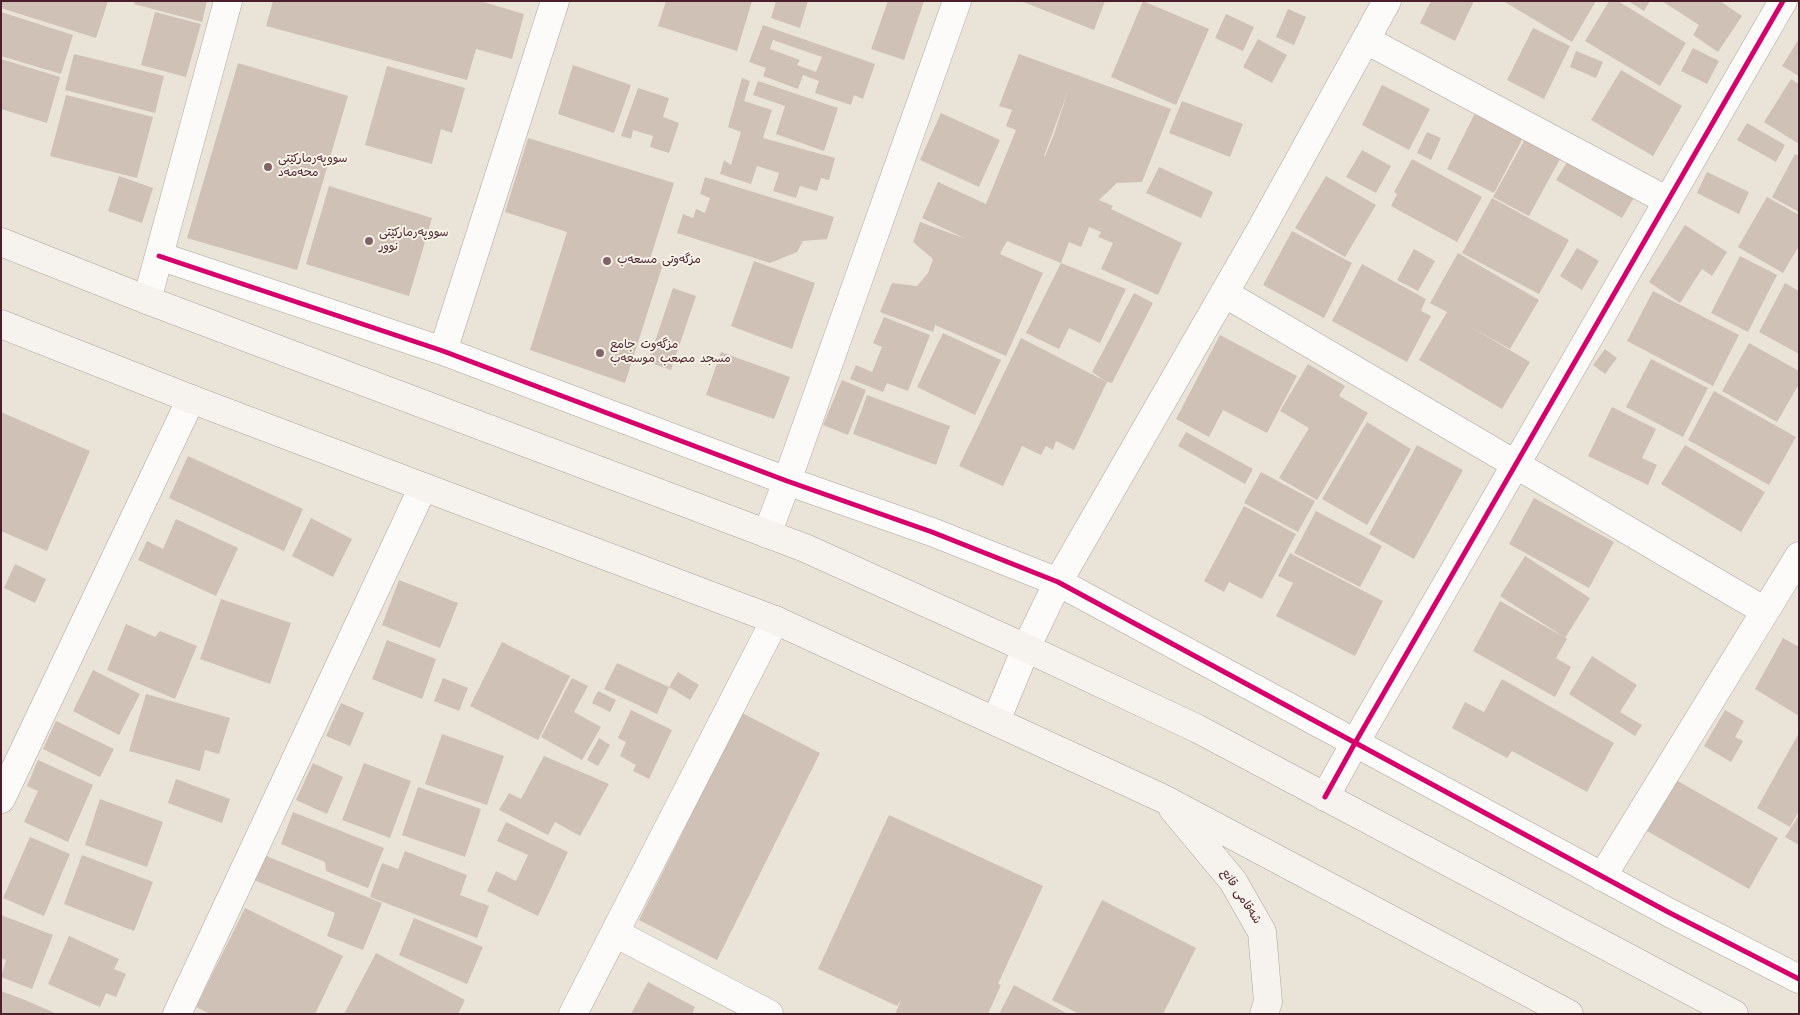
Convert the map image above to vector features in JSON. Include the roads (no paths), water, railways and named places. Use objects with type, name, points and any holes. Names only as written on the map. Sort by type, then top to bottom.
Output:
[{"type":"main road","points":[[1,242],[147,300],[805,548],[1026,648],[1198,729],[1734,1014]]},
{"type":"main road","points":[[1,324],[191,399],[775,620],[1164,799],[1569,1014]]},
{"type":"main road","name":"شەقامی قانع","points":[[1164,799],[1233,881],[1262,932],[1268,1002],[1264,1014]]},
{"type":"street","points":[[147,300],[228,1]]},
{"type":"street","points":[[443,351],[555,1]]},
{"type":"street","points":[[767,534],[957,1]]},
{"type":"street","points":[[996,721],[1026,648],[1058,582],[1224,293],[1387,1]]},
{"type":"street","points":[[1325,797],[1783,1]]},
{"type":"street","points":[[1366,40],[1668,201]]},
{"type":"street","points":[[159,256],[443,351],[787,481],[932,532],[1058,582],[1602,877],[1799,979]]},
{"type":"street","points":[[1224,293],[1765,611]]},
{"type":"street","points":[[1,799],[191,399]]},
{"type":"street","points":[[177,1014],[423,487]]},
{"type":"street","points":[[1602,877],[1799,556]]},
{"type":"street","points":[[573,1014],[775,620]]},
{"type":"street","points":[[615,933],[769,1014]]},
{"type":"place","name":"سووپەرمارکێتی محەمەد","points":[[268,167]]},
{"type":"place","name":"سووپەرمارکێتی نوور","points":[[369,241]]},
{"type":"place","name":"مزگەوتی مسعەب","points":[[607,261]]},
{"type":"place","name":"مزگەوت جامع مسجد مصعب موسعەب","points":[[600,353]]}]
